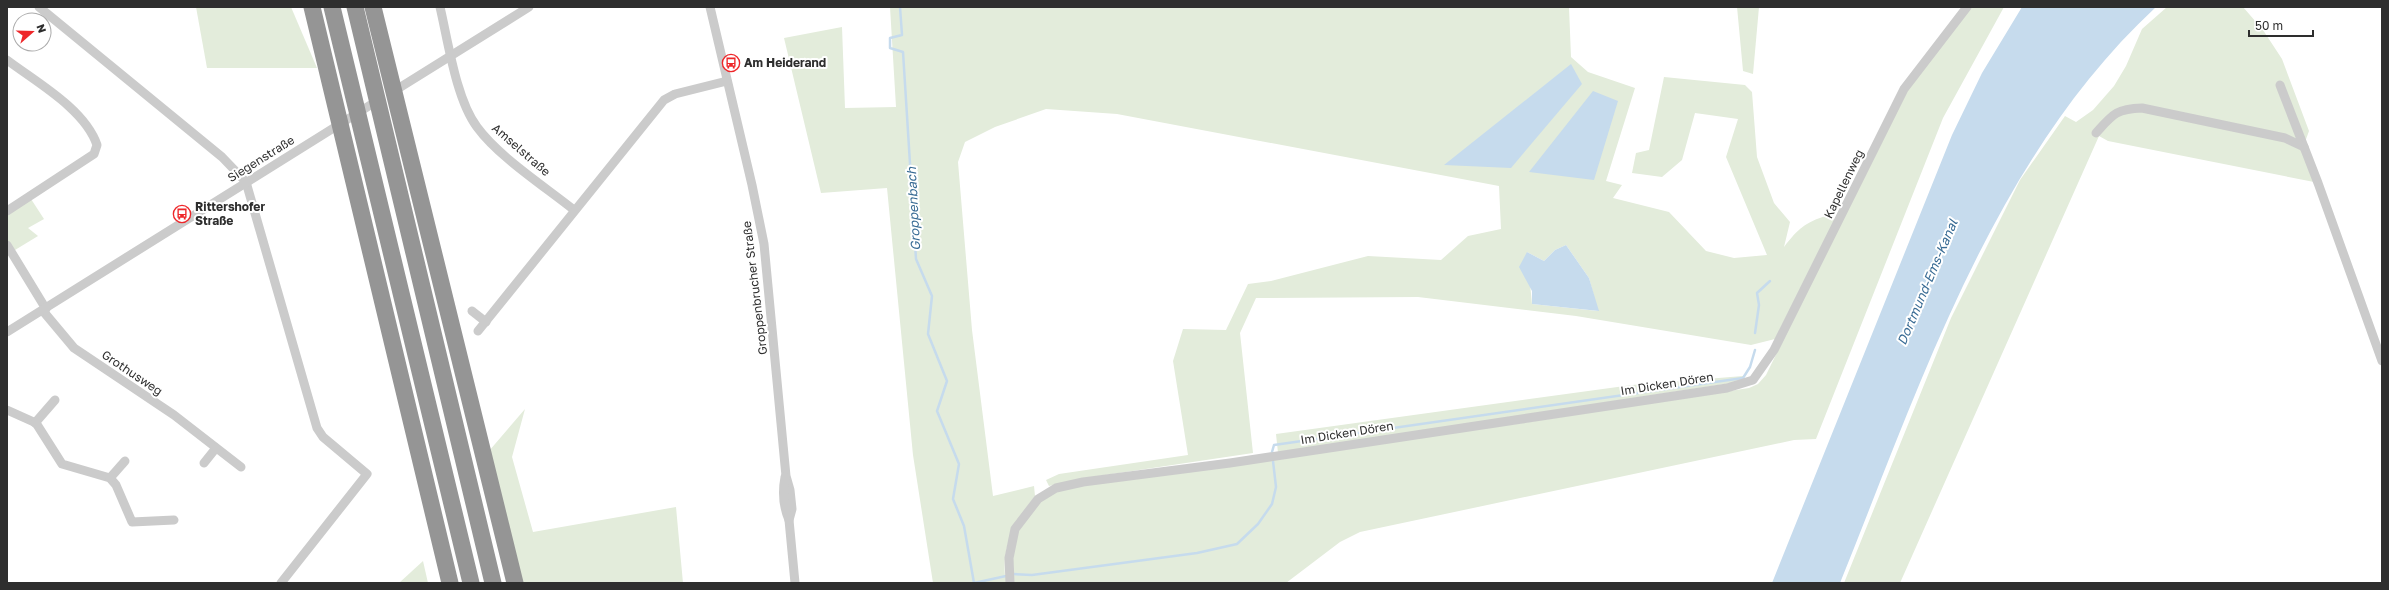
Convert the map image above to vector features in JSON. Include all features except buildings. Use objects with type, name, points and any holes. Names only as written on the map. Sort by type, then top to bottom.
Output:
[{"type":"highway","points":[[312,7],[450,583]]},
{"type":"highway","points":[[332,7],[471,583]]},
{"type":"highway","points":[[355,7],[493,583]]},
{"type":"highway","points":[[374,7],[514,583]]},
{"type":"street","points":[[39,7],[222,157],[246,182],[317,428],[323,437],[367,474],[281,583]]},
{"type":"street","name":"Amselstraße","points":[[440,7],[464,104],[476,126],[494,146],[574,210]]},
{"type":"street","name":"Siegenstraße","points":[[7,332],[45,310],[246,182],[529,7]]},
{"type":"street","name":"Groppenbrucher Straße","points":[[710,7],[752,185],[764,244],[786,476],[782,491],[784,510],[789,520],[795,583]]},
{"type":"street","name":"Kapellenweg","points":[[1753,380],[1774,350],[1904,89],[1967,7]]},
{"type":"street","points":[[7,60],[71,108],[82,120],[97,145],[94,154],[7,211]]},
{"type":"street","points":[[478,332],[574,210],[664,100],[675,94],[727,81]]},
{"type":"street","points":[[2280,85],[2382,361]]},
{"type":"street","points":[[2096,133],[2110,117],[2122,109],[2142,108],[2285,138],[2304,147]]},
{"type":"street","name":"Grothusweg","points":[[7,245],[45,310],[74,348],[174,415],[241,467]]},
{"type":"street","points":[[472,311],[486,322]]},
{"type":"street","name":"Im Dicken Dören","points":[[1010,583],[1009,558],[1015,529],[1038,499],[1056,488],[1083,482],[1230,463],[1727,388],[1753,380]]},
{"type":"street","points":[[35,423],[55,400]]},
{"type":"street","points":[[7,410],[35,423],[62,464],[110,478],[116,485],[132,522],[174,520]]},
{"type":"street","points":[[204,463],[216,448]]},
{"type":"street","points":[[110,478],[125,461]]},
{"type":"green space","points":[[196,7],[291,7],[317,68],[207,68]]},
{"type":"green space","points":[[890,7],[1569,7],[1571,57],[1588,72],[1635,88],[1606,181],[1622,185],[1613,198],[1669,212],[1706,251],[1734,258],[1767,255],[1726,157],[1738,119],[1695,113],[1682,160],[1662,177],[1632,173],[1636,153],[1649,150],[1664,77],[1745,85],[1752,92],[1757,157],[1774,203],[1790,222],[1784,247],[1798,231],[1807,224],[1828,215],[1835,220],[1775,339],[1751,345],[1576,316],[1418,297],[1256,298],[1240,333],[1253,453],[1092,477],[1516,424],[1749,388],[1758,384],[1766,375],[1907,89],[1971,7],[2004,7],[1943,118],[1816,439],[1794,440],[1360,532],[1340,542],[1286,583],[933,583],[913,455],[887,188],[821,193],[784,38],[842,27],[845,108],[896,107]],"holes":[[[1046,109],[1117,114],[1499,186],[1501,229],[1468,236],[1441,260],[1368,256],[1271,281],[1248,284],[1226,330],[1183,329],[1173,361],[1188,455],[1059,474],[1046,480],[1049,486],[1080,479],[1038,500],[1013,538],[1009,576],[1005,576],[1008,543],[1016,524],[1035,496],[1034,486],[993,496],[972,330],[958,162],[965,142],[995,127]],[[1566,245],[1589,278],[1598,311],[1532,304],[1527,252],[1544,261],[1555,250]]]},
{"type":"green space","points":[[1737,7],[1759,7],[1753,74],[1743,71]]},
{"type":"green space","points":[[2167,7],[2243,7],[2263,30],[2282,59],[2309,131],[2305,142],[2314,182],[2108,141],[2099,136],[1900,583],[1844,583],[1951,318],[2020,180],[2065,116],[2076,122],[2093,110],[2114,86],[2126,66],[2142,29]]},
{"type":"green space","points":[[31,199],[44,219],[28,228],[38,236],[15,250],[7,240],[7,214]]},
{"type":"green space","points":[[1743,376],[1744,381],[1278,453],[1276,434],[1632,385]]},
{"type":"green space","points":[[525,409],[512,457],[533,532],[676,507],[683,583],[521,583],[489,451]]},
{"type":"green space","points":[[423,561],[428,583],[399,583]]},
{"type":"water","name":"Dortmund-Ems-Kanal","points":[[2022,7],[2156,7],[2099,67],[2050,132],[2006,202],[1968,276],[1933,352],[1840,583],[1772,583],[1952,135],[1982,73]]},
{"type":"water","points":[[1571,64],[1582,84],[1511,168],[1444,165]]},
{"type":"water","points":[[1593,91],[1618,101],[1594,180],[1529,172]]},
{"type":"water","points":[[1566,245],[1589,278],[1599,311],[1532,304],[1532,291],[1519,267],[1527,252],[1544,261],[1555,250]]},
{"type":"waterway","name":"Groppenbach","points":[[900,7],[902,35],[890,38],[890,48],[903,52],[916,259],[932,296],[928,334],[947,381],[937,411],[959,464],[953,499],[964,526],[974,583]]},
{"type":"waterway","points":[[1755,333],[1759,305],[1757,293],[1770,281]]},
{"type":"waterway","points":[[1272,452],[1274,445],[1743,378],[1750,367],[1755,350]]},
{"type":"waterway","points":[[1013,574],[1032,575],[1197,553],[1237,544],[1258,524],[1272,504],[1276,487],[1273,461]]},
{"type":"waterway","points":[[974,583],[1006,576]]},
{"type":"place","name":"Am Heiderand","points":[[731,63]]},
{"type":"place","name":"Rittershofer Straße","points":[[182,214]]}]
